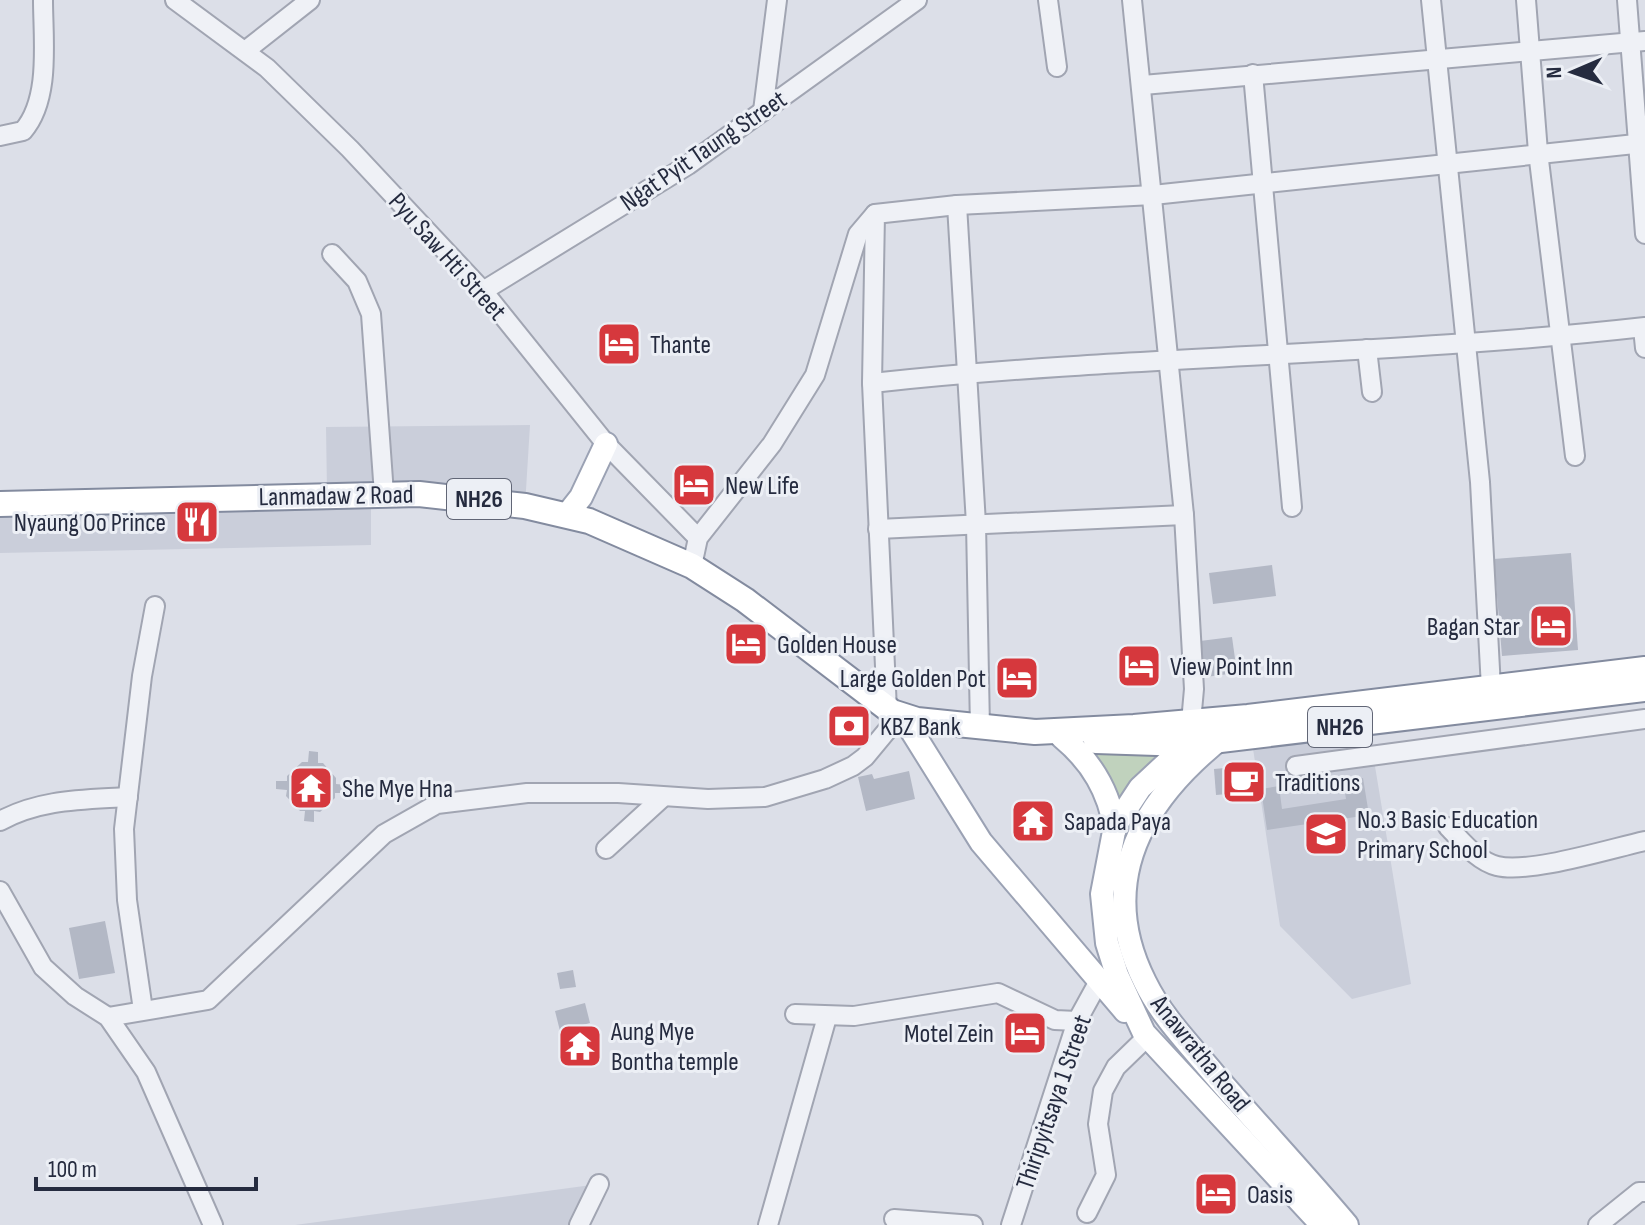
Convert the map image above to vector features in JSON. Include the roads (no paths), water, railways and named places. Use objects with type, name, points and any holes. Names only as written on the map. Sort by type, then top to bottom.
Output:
[{"type":"highway","name":"Lanmadaw 2 Road","points":[[0,504],[384,494],[461,497],[589,521],[692,566],[745,600],[896,714]]},
{"type":"highway","name":"NH26","points":[[1220,730],[1248,717],[1645,669]]},
{"type":"highway","name":"NH26","points":[[1035,732],[1119,744],[1220,730],[1645,689]]},
{"type":"highway","name":"NH26","points":[[896,714],[980,728],[1035,732],[1190,734]]},
{"type":"main road","points":[[566,516],[581,497],[606,444]]},
{"type":"main road","points":[[896,714],[981,842],[1146,1034]]},
{"type":"main road","name":"Anawratha Road","points":[[1220,730],[1167,791],[1140,831],[1130,853],[1123,898],[1133,954],[1145,983],[1171,1023],[1347,1225]]},
{"type":"main road","name":"Anawratha Road","points":[[1190,734],[1140,788],[1115,826],[1105,866],[1103,916],[1117,975],[1146,1034],[1322,1225]]},
{"type":"main road","points":[[1062,737],[1084,757],[1107,793],[1115,826],[1123,898]]},
{"type":"street","points":[[0,136],[23,131],[37,104],[42,75],[43,0]]},
{"type":"street","name":"Pyu Saw Hti Street","points":[[175,0],[267,68],[350,149],[483,291],[606,444],[698,538]]},
{"type":"street","points":[[245,51],[310,0]]},
{"type":"street","points":[[763,111],[777,0]]},
{"type":"street","name":"Ngat Pyit Taung Street","points":[[483,291],[688,165],[917,0]]},
{"type":"street","points":[[1048,0],[1057,67]]},
{"type":"street","points":[[1132,0],[1143,85],[1184,515],[1194,689],[1190,734]]},
{"type":"street","points":[[1431,0],[1445,163],[1480,482],[1491,688]]},
{"type":"street","points":[[1526,0],[1538,152],[1575,456]]},
{"type":"street","points":[[1627,0],[1638,42],[1645,234]]},
{"type":"street","points":[[1143,85],[1638,42]]},
{"type":"street","points":[[1253,74],[1292,507]]},
{"type":"street","points":[[692,566],[698,538],[797,408],[815,375],[858,234],[875,214],[957,205],[1153,195],[1642,143]]},
{"type":"street","points":[[957,205],[976,524],[980,728]]},
{"type":"street","points":[[108,1017],[208,1000],[384,834],[437,804],[527,793],[765,797],[825,779],[865,757],[896,714],[878,529],[872,383],[875,214]]},
{"type":"street","points":[[332,254],[357,281],[371,314],[384,494]]},
{"type":"street","points":[[872,383],[1169,358],[1465,344],[1644,328],[1645,348]]},
{"type":"street","points":[[1367,349],[1372,392]]},
{"type":"street","points":[[878,529],[1184,515]]},
{"type":"street","points":[[143,1010],[127,900],[124,829],[142,676],[155,606]]},
{"type":"street","points":[[1296,766],[1645,719]]},
{"type":"street","points":[[0,821],[50,801],[128,797]]},
{"type":"street","points":[[606,849],[663,797]]},
{"type":"street","points":[[1448,827],[1477,855],[1494,865],[1518,868],[1645,841]]},
{"type":"street","points":[[0,891],[43,967],[75,996],[108,1017],[146,1072],[213,1225]]},
{"type":"street","name":"Thiripyitsaya 1 Street","points":[[1011,1225],[1077,1021],[1099,981]]},
{"type":"street","points":[[795,1014],[854,1016],[998,993],[1055,1020],[1077,1021]]},
{"type":"street","points":[[768,1225],[827,1017]]},
{"type":"street","points":[[1087,1213],[1106,1175],[1098,1124],[1103,1091],[1116,1067],[1146,1034]]},
{"type":"street","points":[[579,1225],[599,1184]]},
{"type":"street","points":[[1598,1225],[1639,1192],[1645,1192]]},
{"type":"street","points":[[894,1219],[973,1225]]},
{"type":"place","name":"Thante","points":[[619,344]]},
{"type":"place","name":"New Life","points":[[694,485]]},
{"type":"place","name":"Nyaung Oo Prince","points":[[197,522]]},
{"type":"place","name":"Bagan Star","points":[[1551,626]]},
{"type":"place","name":"Golden House","points":[[746,644]]},
{"type":"place","name":"View Point Inn","points":[[1139,666]]},
{"type":"place","name":"Large Golden Pot","points":[[1017,678]]},
{"type":"place","name":"KBZ Bank","points":[[849,726]]},
{"type":"place","name":"Traditions","points":[[1244,782]]},
{"type":"place","name":"She Mye Hna","points":[[311,788]]},
{"type":"place","name":"Sapada Paya","points":[[1033,821]]},
{"type":"place","name":"No.3 Basic Education Primary School","points":[[1326,834]]},
{"type":"place","name":"Motel Zein","points":[[1025,1033]]},
{"type":"place","name":"Aung Mye Bontha temple","points":[[580,1046]]},
{"type":"place","name":"Oasis","points":[[1216,1194]]}]
